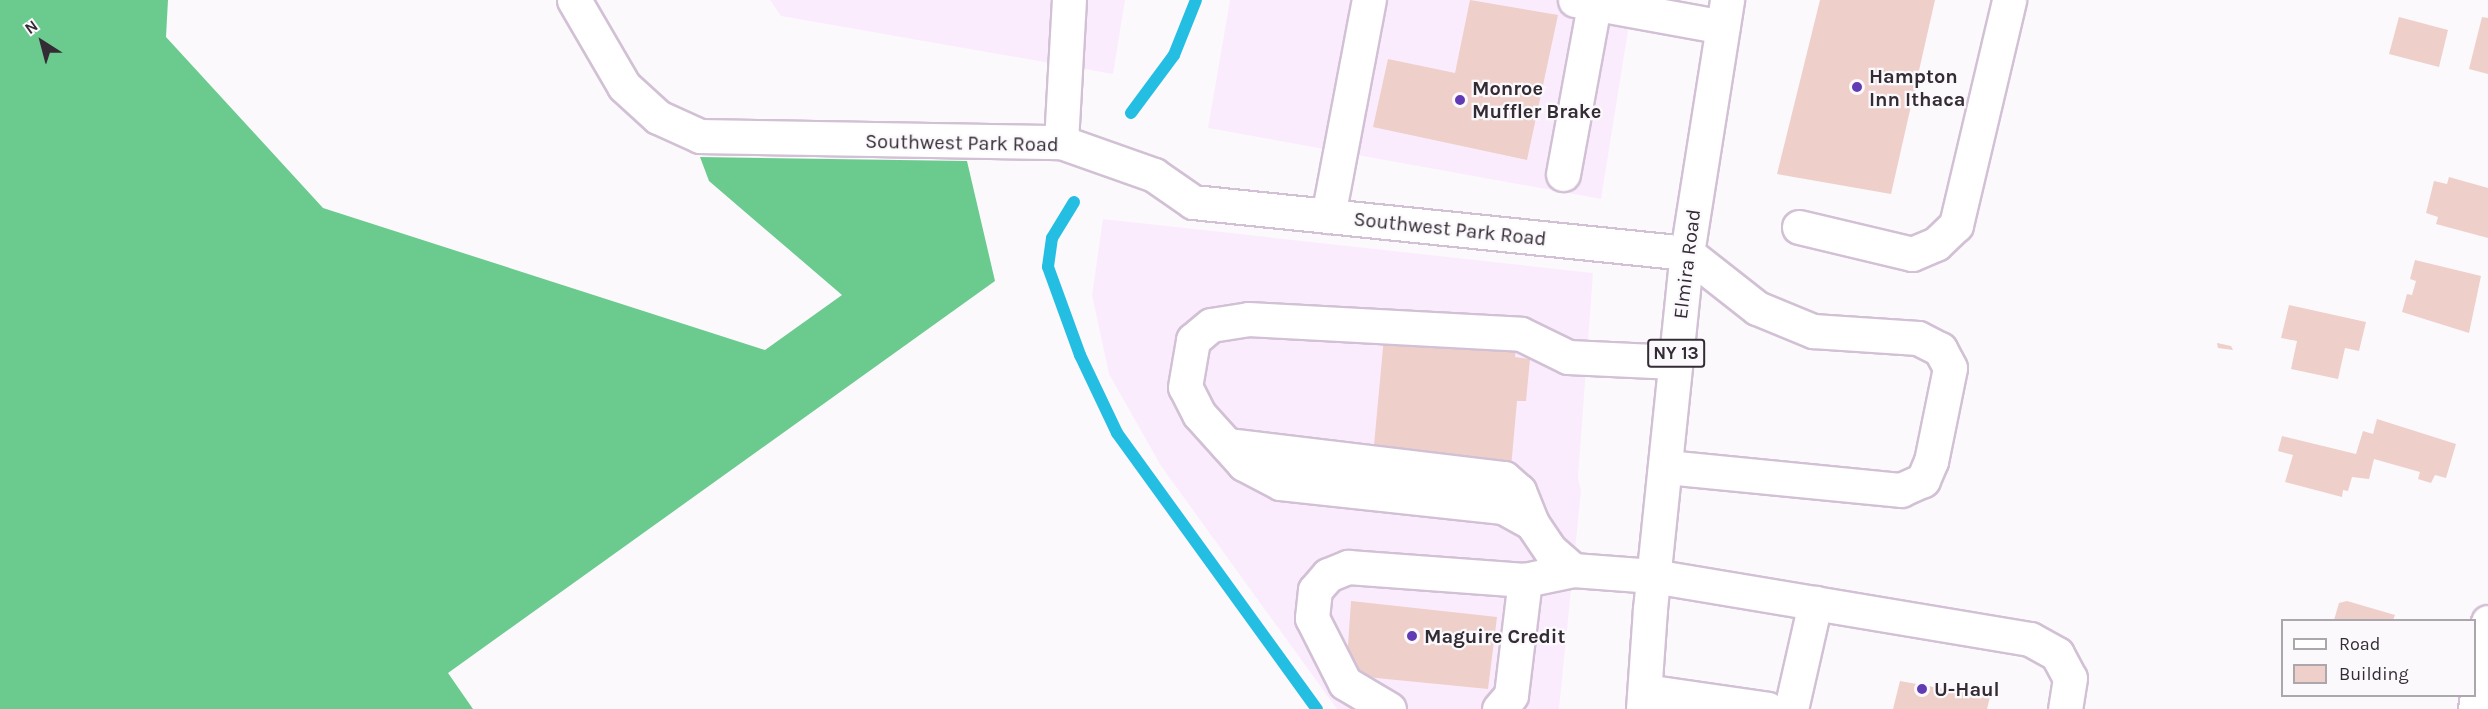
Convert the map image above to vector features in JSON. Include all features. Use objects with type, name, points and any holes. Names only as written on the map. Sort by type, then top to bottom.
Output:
[{"type":"main road","name":"Southwest Park Road","points":[[574,0],[624,86],[658,117],[700,136],[1061,142],[1154,175],[1193,202],[1687,253]]},
{"type":"main road","points":[[1061,142],[1069,0]]},
{"type":"main road","points":[[1328,216],[1369,0]]},
{"type":"main road","points":[[1799,227],[1912,254],[1936,244],[1956,225],[2009,0]]},
{"type":"main road","points":[[1563,174],[1588,1],[1725,14]]},
{"type":"main road","name":"Elmira Road","points":[[1644,700],[1653,576],[1687,253],[1725,14]]},
{"type":"main road","points":[[1665,467],[1744,472],[1901,490],[1923,480],[1931,461],[1950,368],[1940,349],[1918,338],[1813,331],[1757,308],[1687,253]]},
{"type":"main road","points":[[1573,570],[1550,550],[1532,523],[1503,507],[1280,483],[1244,464],[1199,414],[1185,387],[1193,340],[1211,325],[1248,319],[1521,334],[1568,357],[1675,362]]},
{"type":"main road","points":[[1389,709],[1345,683],[1312,618],[1315,590],[1328,575],[1348,567],[1526,580],[1573,570],[1653,576],[2030,639],[2057,654],[2070,678],[2065,709]]},
{"type":"main road","points":[[1499,709],[1511,695],[1526,580]]},
{"type":"main road","points":[[1791,709],[1815,603]]},
{"type":"main road","points":[[2475,709],[2488,622]]},
{"type":"main road","points":[[1644,700],[1768,709]]},
{"type":"shaded area","points":[[770,0],[1125,0],[1113,74],[781,16]]},
{"type":"shaded area","points":[[1230,0],[1633,0],[1601,199],[1208,128]]},
{"type":"shaded area","points":[[1103,219],[1593,273],[1578,478],[1581,491],[1559,709],[1337,709],[1161,466],[1109,374],[1092,295]]},
{"type":"green space","points":[[0,0],[168,0],[166,37],[323,208],[765,350],[842,295],[709,181],[700,157],[967,161],[995,281],[448,673],[473,709],[0,709]]},
{"type":"building","name":"Monroe Muffler Brake","points":[[1470,0],[1558,15],[1527,160],[1373,127],[1388,59],[1455,73]]},
{"type":"building","name":"Hampton Inn Ithaca","points":[[1820,0],[1935,0],[1891,194],[1777,174]]},
{"type":"building","points":[[2399,17],[2448,30],[2439,67],[2389,54]]},
{"type":"building","points":[[2482,17],[2488,18],[2488,74],[2469,69]]},
{"type":"building","points":[[2449,177],[2488,188],[2488,238],[2436,224],[2438,217],[2426,213],[2434,181],[2447,184]]},
{"type":"building","points":[[2415,260],[2481,276],[2469,333],[2402,312],[2407,294],[2412,295],[2416,281],[2410,279]]},
{"type":"building","points":[[2289,305],[2366,322],[2359,351],[2345,348],[2338,379],[2291,369],[2297,341],[2281,338]]},
{"type":"building","points":[[1384,337],[1516,349],[1515,357],[1530,359],[1526,401],[1517,401],[1511,468],[1373,456]]},
{"type":"building","points":[[2217,343],[2231,346],[2233,350],[2218,348]]},
{"type":"building","points":[[2377,419],[2456,444],[2446,478],[2435,475],[2431,483],[2418,479],[2420,472],[2374,459],[2369,479],[2352,477],[2348,491],[2343,490],[2342,497],[2285,482],[2293,455],[2278,451],[2282,436],[2356,454],[2363,431],[2373,434]]},
{"type":"building","points":[[1351,601],[1497,617],[1488,689],[1346,675]]},
{"type":"building","points":[[2347,601],[2395,615],[2393,619],[2334,619],[2339,603]]},
{"type":"building","name":"U-Haul","points":[[1900,681],[1990,697],[1987,709],[1893,709]]},
{"type":"waterway","points":[[1131,113],[1174,55],[1196,0]]},
{"type":"waterway","points":[[1074,202],[1052,238],[1048,267],[1080,355],[1117,433],[1317,709]]},
{"type":"place","name":"Hampton Inn Ithaca","points":[[1857,87]]},
{"type":"place","name":"Monroe Muffler Brake","points":[[1460,100]]},
{"type":"place","name":"Maguire Credit","points":[[1412,636]]},
{"type":"place","name":"U-Haul","points":[[1922,689]]}]
